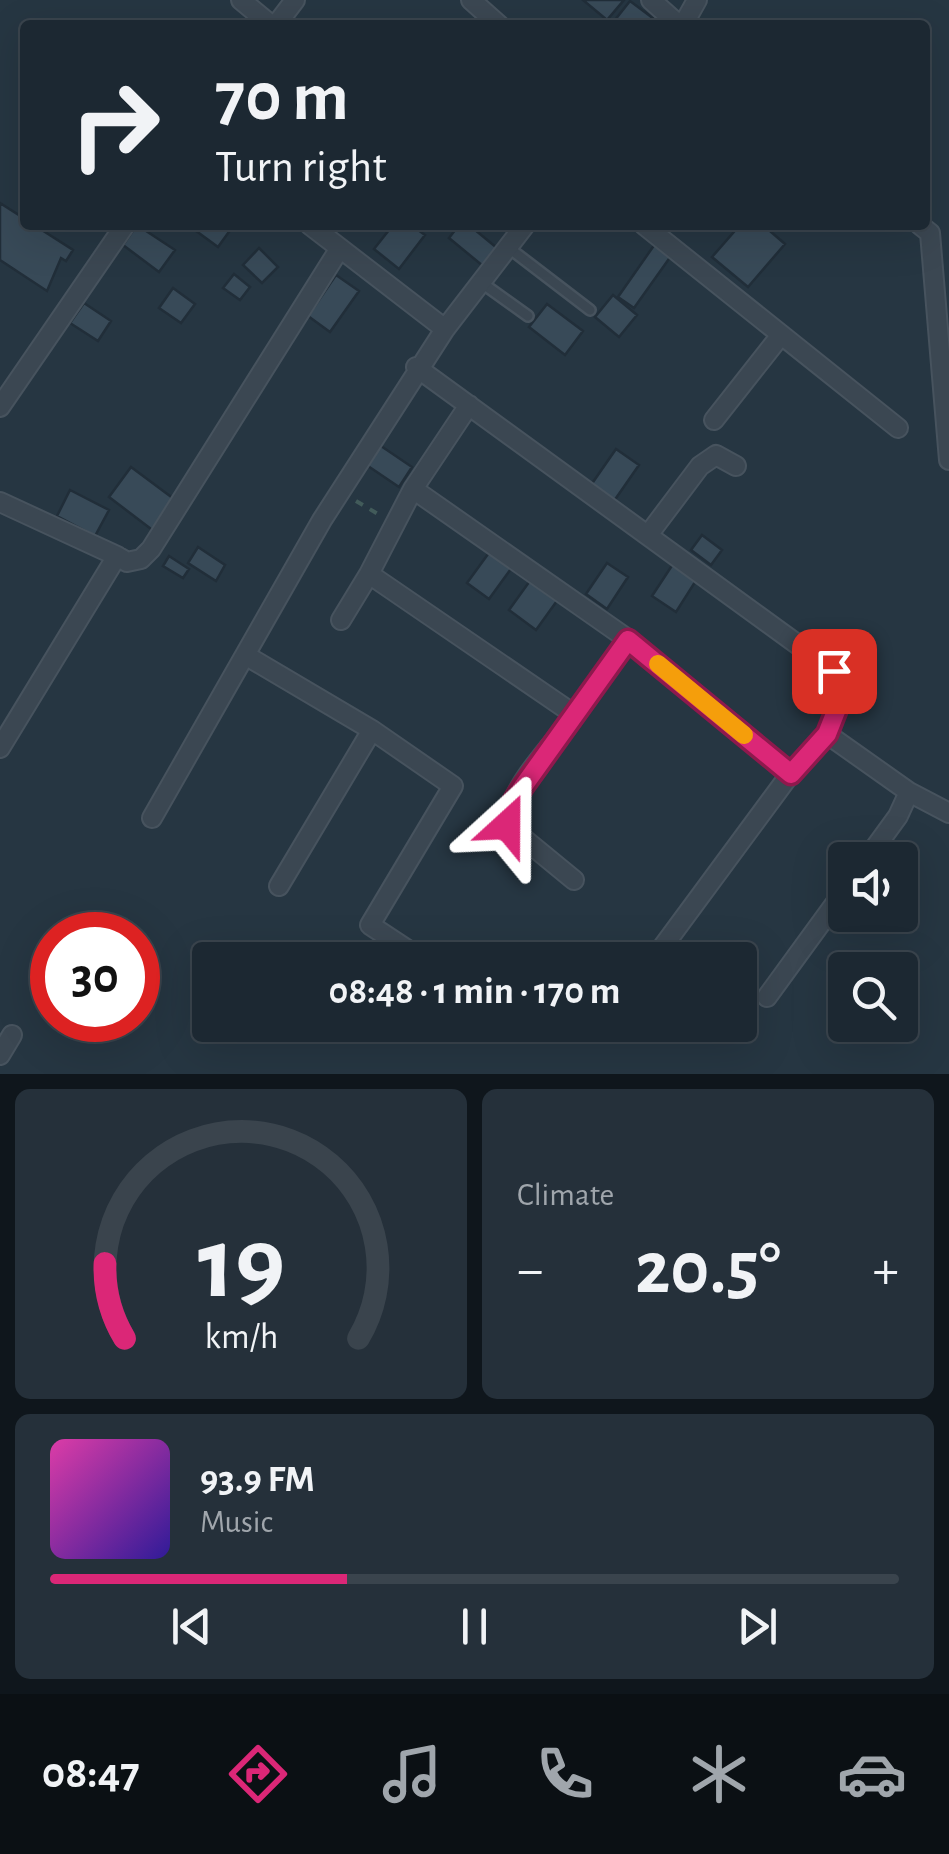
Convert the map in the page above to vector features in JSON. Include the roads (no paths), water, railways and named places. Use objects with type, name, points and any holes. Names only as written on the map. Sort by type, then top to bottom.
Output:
[{"type":"street","points":[[241,0],[267,20]]},
{"type":"street","points":[[278,20],[295,0]]},
{"type":"street","points":[[471,0],[493,20]]},
{"type":"street","points":[[651,0],[675,20]]},
{"type":"street","points":[[0,408],[123,230]]},
{"type":"street","points":[[152,818],[339,491],[416,367],[521,230]]},
{"type":"street","points":[[650,230],[898,428]]},
{"type":"street","points":[[926,230],[930,233],[949,460]]},
{"type":"street","points":[[0,502],[127,562],[141,559],[151,549],[336,238],[445,329]]},
{"type":"street","points":[[714,420],[781,334]]},
{"type":"street","points":[[416,367],[834,671],[844,691],[827,734],[791,774],[666,942]]},
{"type":"street","points":[[342,620],[413,489],[470,405]]},
{"type":"street","points":[[648,536],[700,466],[716,454],[736,466]]},
{"type":"street","points":[[413,489],[628,640],[791,774]]},
{"type":"street","points":[[0,748],[117,556]]},
{"type":"street","points":[[369,574],[575,716]]},
{"type":"street","points":[[574,880],[507,825],[507,812],[628,640]]},
{"type":"street","points":[[244,655],[372,730],[453,786],[370,926],[395,942]]},
{"type":"street","points":[[278,886],[372,730]]},
{"type":"street","points":[[827,734],[909,792],[949,813]]},
{"type":"street","points":[[879,842],[909,792]]},
{"type":"street","points":[[767,997],[828,913]]},
{"type":"street","points":[[0,1055],[12,1035]]},
{"type":"lane","points":[[508,248],[590,310]]},
{"type":"lane","points":[[481,282],[528,316]]}]
